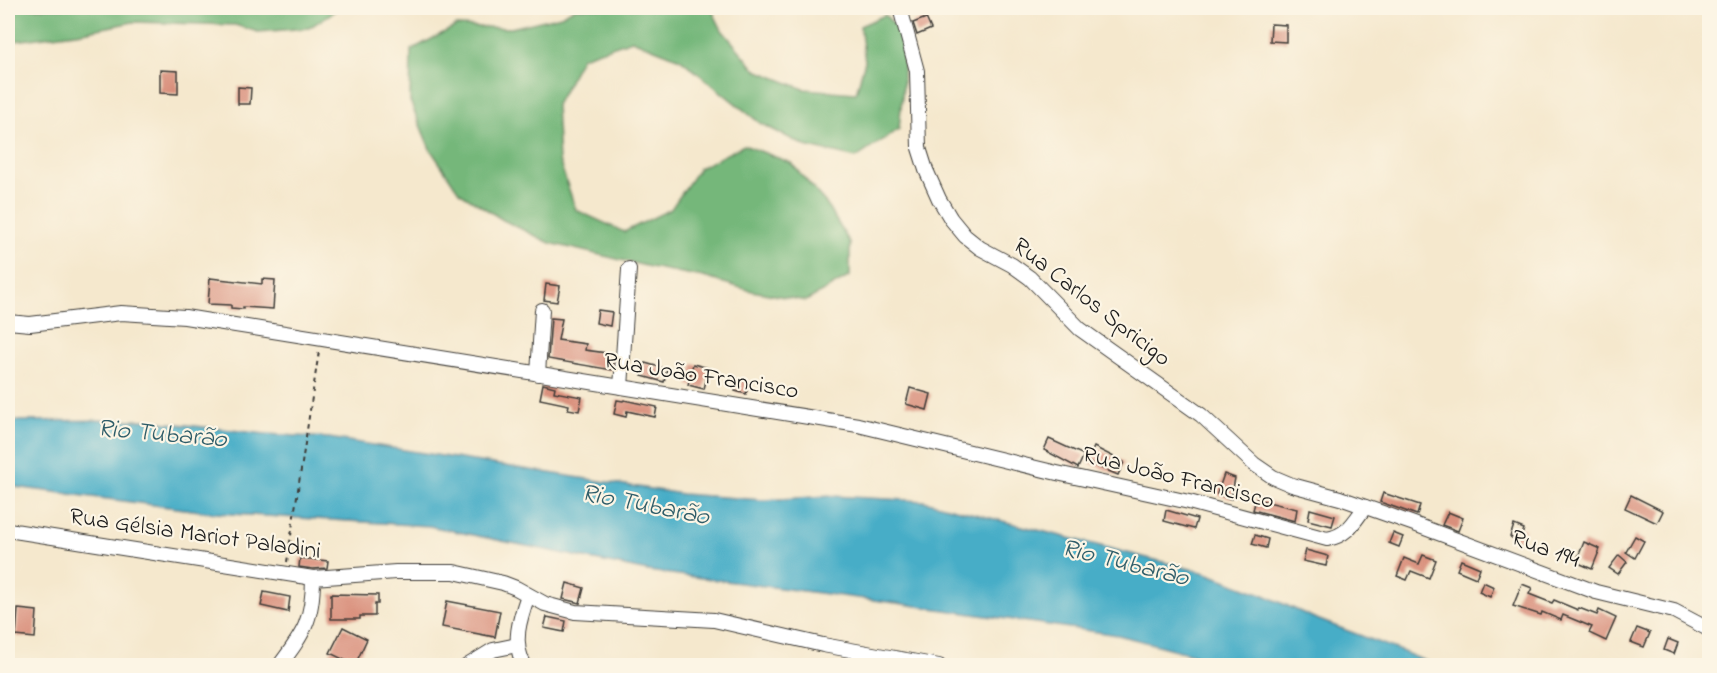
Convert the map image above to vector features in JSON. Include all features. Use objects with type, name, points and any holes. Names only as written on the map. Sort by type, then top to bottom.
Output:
[{"type":"street","name":"Rua Carlos Spricigo","points":[[900,8],[914,51],[917,71],[919,148],[939,199],[965,236],[980,248],[1030,278],[1080,329],[1201,415],[1254,464],[1273,477],[1365,507]]},
{"type":"street","points":[[621,387],[629,269]]},
{"type":"street","points":[[538,374],[542,310]]},
{"type":"street","name":"Rua João Francisco","points":[[8,322],[30,324],[121,313],[164,315],[321,338],[889,431],[1057,473],[1189,501],[1327,539],[1339,537],[1347,532],[1365,507]]},
{"type":"street","name":"Rua 194","points":[[1365,507],[1596,592],[1674,611],[1710,630]]},
{"type":"street","name":"Rua Gélsia Mariot Paladini","points":[[8,530],[313,578],[396,572],[454,572],[502,583],[555,608],[575,612],[714,620],[823,645],[939,666]]},
{"type":"street","points":[[279,666],[306,627],[311,613],[313,578]]},
{"type":"street","points":[[525,666],[520,658],[517,645],[521,616],[528,595]]},
{"type":"street","points":[[467,666],[493,650],[517,645]]},
{"type":"path","points":[[285,574],[321,338]]},
{"type":"green space","points":[[8,8],[339,8],[309,28],[258,32],[235,25],[133,22],[83,32],[8,42]]},
{"type":"green space","points":[[575,8],[711,8],[722,30],[756,70],[804,89],[856,93],[865,61],[860,26],[885,15],[904,35],[899,129],[856,158],[805,146],[760,123],[680,59],[632,40],[582,57],[556,105],[559,160],[576,210],[624,232],[671,209],[699,168],[744,145],[791,163],[825,202],[850,243],[850,276],[806,301],[752,291],[703,277],[550,243],[503,220],[459,192],[430,149],[410,101],[411,50],[456,26],[511,28],[561,16]]},
{"type":"water","name":"Rio Tubarão","points":[[142,420],[266,434],[329,438],[682,494],[763,500],[833,496],[924,501],[1206,573],[1434,665],[1223,665],[1188,653],[1118,635],[648,571],[429,526],[215,513],[8,486],[8,421]]},
{"type":"building","points":[[926,18],[931,29],[917,35],[913,23]]},
{"type":"building","points":[[1271,24],[1286,25],[1286,42],[1270,41]]},
{"type":"building","points":[[160,70],[178,71],[178,94],[160,93]]},
{"type":"building","points":[[238,87],[251,88],[250,104],[238,104]]},
{"type":"building","points":[[210,278],[262,284],[262,279],[275,280],[273,309],[243,307],[243,309],[231,308],[231,305],[208,304]]},
{"type":"building","points":[[546,284],[560,286],[557,302],[544,300]]},
{"type":"building","points":[[598,310],[612,312],[610,326],[596,323]]},
{"type":"building","points":[[551,318],[562,319],[558,340],[586,344],[585,350],[614,354],[612,370],[548,359]]},
{"type":"building","points":[[645,363],[667,369],[664,382],[642,376]]},
{"type":"building","points":[[693,364],[709,368],[704,389],[688,385]]},
{"type":"building","points":[[738,379],[749,382],[746,394],[735,391]]},
{"type":"building","points":[[543,384],[555,387],[554,392],[582,397],[579,411],[568,409],[569,405],[540,399]]},
{"type":"building","points":[[910,388],[931,394],[927,410],[906,404]]},
{"type":"building","points":[[617,400],[657,407],[655,417],[627,411],[626,417],[614,414]]},
{"type":"building","points":[[1049,439],[1084,455],[1078,468],[1044,450]]},
{"type":"building","points":[[1094,447],[1124,462],[1118,475],[1087,462]]},
{"type":"building","points":[[1224,474],[1235,478],[1231,499],[1217,494]]},
{"type":"building","points":[[1383,493],[1420,505],[1417,515],[1380,502]]},
{"type":"building","points":[[1631,495],[1663,511],[1657,523],[1625,508]]},
{"type":"building","points":[[1256,499],[1297,509],[1295,521],[1253,510]]},
{"type":"building","points":[[1310,509],[1335,516],[1332,526],[1308,520]]},
{"type":"building","points":[[1166,510],[1197,519],[1194,529],[1164,521]]},
{"type":"building","points":[[1448,512],[1463,518],[1458,531],[1442,525]]},
{"type":"building","points":[[1514,525],[1524,529],[1520,541],[1510,537]]},
{"type":"building","points":[[1393,533],[1403,537],[1399,547],[1389,543]]},
{"type":"building","points":[[1255,535],[1268,539],[1266,548],[1252,544]]},
{"type":"building","points":[[1635,536],[1644,541],[1635,558],[1626,552]]},
{"type":"building","points":[[1584,542],[1600,549],[1592,569],[1576,562]]},
{"type":"building","points":[[1306,550],[1328,556],[1326,566],[1303,561]]},
{"type":"building","points":[[1423,555],[1436,560],[1429,578],[1411,571],[1407,580],[1397,576],[1404,558],[1419,564]]},
{"type":"building","points":[[1619,555],[1627,562],[1618,574],[1609,568]]},
{"type":"building","points":[[300,558],[328,561],[327,568],[299,567]]},
{"type":"building","points":[[1461,560],[1480,568],[1476,578],[1457,570]]},
{"type":"building","points":[[1483,582],[1494,587],[1490,597],[1479,592]]},
{"type":"building","points":[[567,583],[584,588],[580,603],[563,599]]},
{"type":"building","points":[[1522,584],[1532,588],[1529,594],[1552,603],[1554,600],[1597,615],[1599,610],[1616,618],[1606,641],[1589,633],[1592,627],[1563,615],[1561,620],[1542,612],[1541,615],[1513,606]]},
{"type":"building","points":[[264,592],[290,597],[288,612],[261,606]]},
{"type":"building","points":[[331,594],[378,595],[375,616],[360,616],[360,619],[331,619]]},
{"type":"building","points":[[447,601],[500,611],[495,637],[442,627]]},
{"type":"building","points":[[18,609],[37,611],[35,638],[16,636]]},
{"type":"building","points":[[547,617],[566,621],[564,632],[544,628]]},
{"type":"building","points":[[343,627],[367,639],[355,665],[330,653]]},
{"type":"building","points":[[1637,628],[1650,633],[1644,647],[1631,642]]},
{"type":"building","points":[[1668,639],[1678,643],[1674,654],[1664,650]]}]
